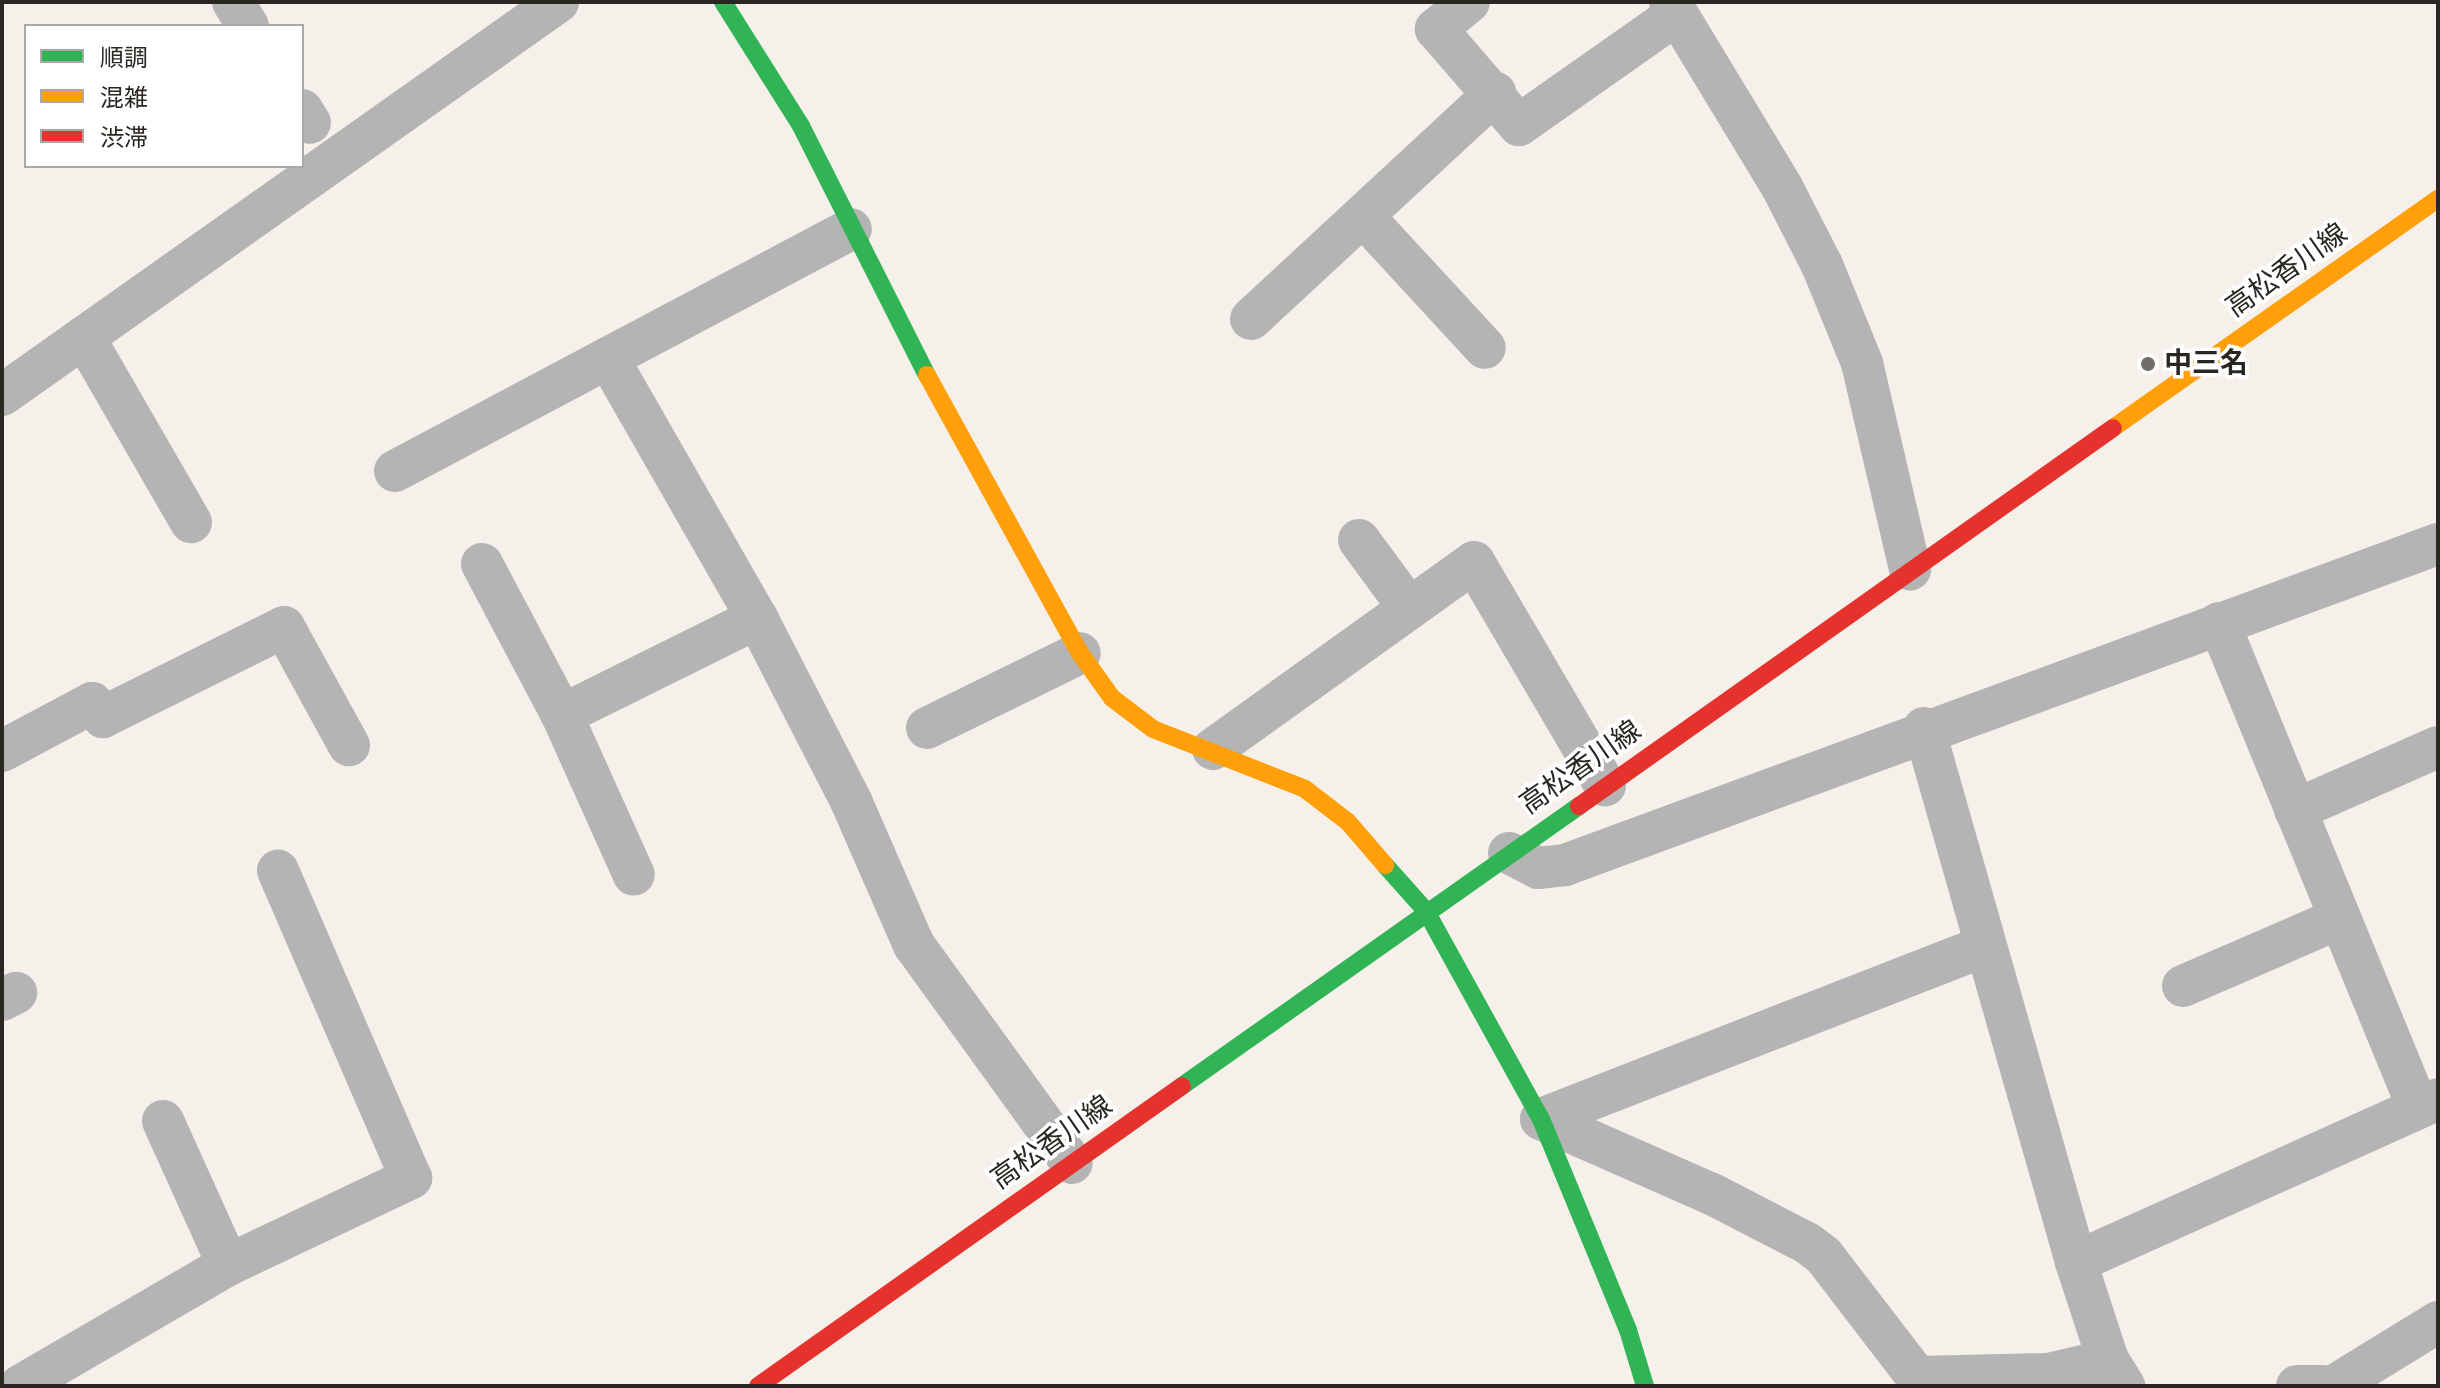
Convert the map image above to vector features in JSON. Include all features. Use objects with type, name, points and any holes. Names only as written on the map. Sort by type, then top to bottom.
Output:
[{"type":"main road","points":[[723,2],[801,126],[851,229],[1080,653],[1112,698],[1153,729],[1213,749],[1305,789],[1348,822],[1426,911],[1541,1119],[1628,1330],[1645,1386]]},
{"type":"main road","name":"高松香川線","points":[[758,1386],[1426,911],[2438,199]]},
{"type":"street","points":[[233,2],[247,24]]},
{"type":"street","points":[[2,395],[558,2]]},
{"type":"street","points":[[1469,2],[1436,29],[1495,93],[1519,125],[1674,8],[1782,187],[1822,265],[1862,363],[1910,570]]},
{"type":"street","points":[[1251,319],[1495,93]]},
{"type":"street","points":[[1364,217],[1485,348]]},
{"type":"street","points":[[395,471],[851,229]]},
{"type":"street","points":[[84,337],[191,522]]},
{"type":"street","points":[[608,358],[757,618],[851,801],[914,945],[1072,1163]]},
{"type":"street","points":[[1359,540],[1409,608]]},
{"type":"street","points":[[1509,853],[1538,868],[1565,865],[1924,728],[2438,544]]},
{"type":"street","points":[[1213,749],[1474,562],[1605,785]]},
{"type":"street","points":[[482,564],[562,715],[634,875]]},
{"type":"street","points":[[562,715],[757,618]]},
{"type":"street","points":[[2076,1262],[2428,1103],[2340,918],[2219,623]]},
{"type":"street","points":[[2,751],[92,703],[103,717],[284,627],[349,745]]},
{"type":"street","points":[[927,728],[1080,653]]},
{"type":"street","points":[[1541,1119],[1712,1194],[1807,1243],[1824,1256],[1917,1377],[2116,1373],[2076,1262],[1983,947],[1924,728]]},
{"type":"street","points":[[2295,810],[2438,747]]},
{"type":"street","points":[[2,1365],[19,1386],[228,1265],[411,1178],[278,871]]},
{"type":"street","points":[[2183,986],[2340,918]]},
{"type":"street","points":[[1541,1119],[1983,947]]},
{"type":"street","points":[[163,1121],[228,1265]]},
{"type":"street","points":[[2334,1386],[2438,1322]]},
{"type":"street","points":[[2297,1386],[2323,1386]]},
{"type":"traffic: fast","points":[[723,2],[801,126],[927,375]]},
{"type":"traffic: fast","points":[[1182,1086],[1579,806]]},
{"type":"traffic: fast","points":[[1385,865],[1426,911],[1541,1119],[1628,1330],[1645,1386]]},
{"type":"traffic: slow","points":[[2113,428],[2438,199]]},
{"type":"traffic: slow","points":[[927,375],[1080,653],[1112,698],[1153,729],[1305,789],[1348,822],[1385,865]]},
{"type":"traffic: jam","points":[[1579,806],[2113,428]]},
{"type":"traffic: jam","points":[[758,1386],[1182,1086]]},
{"type":"place","name":"中三名","points":[[2148,364]]}]
